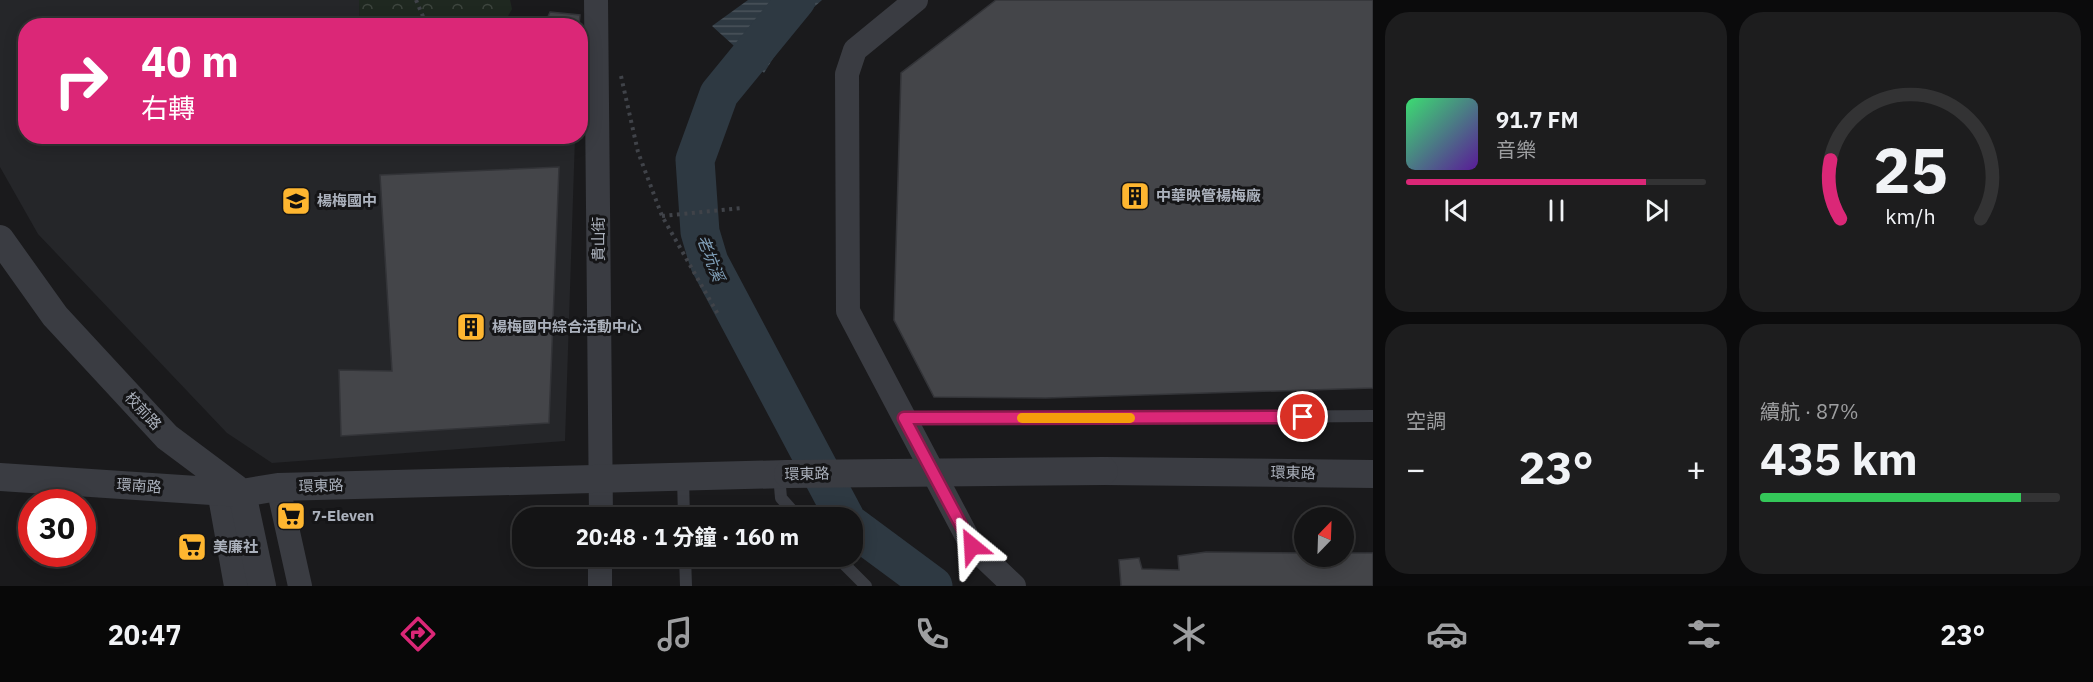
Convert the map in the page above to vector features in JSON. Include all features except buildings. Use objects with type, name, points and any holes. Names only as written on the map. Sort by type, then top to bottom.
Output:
[{"type":"street","name":"貴山街","points":[[596,0],[592,77],[600,507]]},
{"type":"street","points":[[916,0],[855,51],[847,74],[848,311],[972,546],[1014,586]]},
{"type":"street","name":"校前路","points":[[0,238],[55,316],[167,437],[230,492]]},
{"type":"street","name":"環東路","points":[[230,492],[278,488],[783,474],[1104,471],[1373,474]]},
{"type":"street","name":"環南路","points":[[0,477],[230,492]]},
{"type":"street","points":[[278,488],[300,586]]},
{"type":"street","points":[[230,492],[236,586]]},
{"type":"street","points":[[230,492],[262,586]]},
{"type":"street","points":[[600,567],[600,586]]},
{"type":"lane","points":[[904,418],[1373,416]]},
{"type":"lane","points":[[783,474],[782,498],[790,507]]},
{"type":"lane","points":[[683,477],[684,507]]},
{"type":"lane","points":[[685,567],[686,586]]},
{"type":"lane","points":[[847,567],[866,586]]},
{"type":"path","points":[[416,0],[424,18]]},
{"type":"path","points":[[592,77],[621,74],[638,152],[662,216],[719,316]]},
{"type":"path","points":[[662,216],[742,208]]},
{"type":"shaded area","name":"楊梅國中","points":[[0,0],[359,0],[360,18],[18,18],[18,144],[575,144],[565,441],[272,463],[227,433],[38,234],[0,167]]},
{"type":"shaded area","points":[[748,0],[822,0],[794,25],[764,73],[712,26]]},
{"type":"green space","points":[[359,0],[510,0],[512,9],[507,18],[360,18]]},
{"type":"waterway","name":"老坑溪","points":[[796,0],[719,94],[695,160],[700,232],[709,262],[839,507]]},
{"type":"waterway","name":"老坑溪","points":[[863,534],[933,586]]},
{"type":"slow traffic","points":[[1022,418],[1130,418]]},
{"type":"place","name":"中華映管楊梅廠","points":[[1135,196]]},
{"type":"place","name":"楊梅國中","points":[[296,201]]},
{"type":"place","name":"楊梅國中綜合活動中心","points":[[471,327]]},
{"type":"place","name":"7-Eleven","points":[[291,516]]},
{"type":"place","name":"美廉社","points":[[192,547]]},
{"type":"route","points":[[972,546],[904,418],[1303,417]]}]
